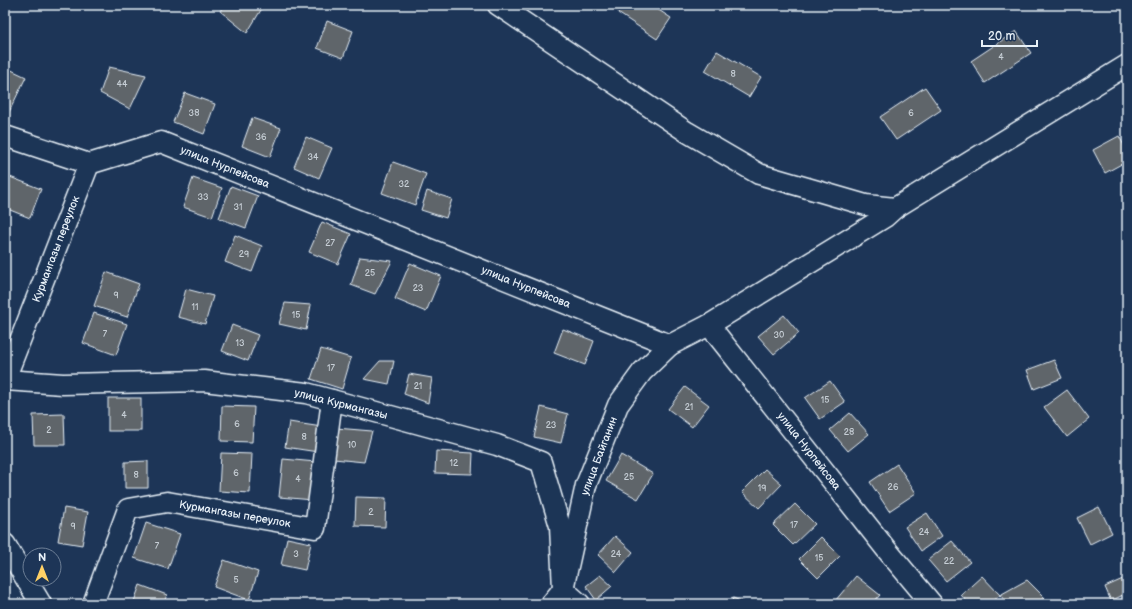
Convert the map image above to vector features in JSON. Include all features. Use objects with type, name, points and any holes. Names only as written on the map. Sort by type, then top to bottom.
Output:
[{"type":"street","points":[[498,5],[687,132],[759,174],[866,206],[895,208]]},
{"type":"street","points":[[670,345],[709,325],[885,217],[895,208],[1127,65]]},
{"type":"street","points":[[5,136],[89,164]]},
{"type":"street","name":"улица Нурпейсова","points":[[89,164],[161,142],[670,345]]},
{"type":"street","name":"Курмангазы переулок","points":[[5,380],[89,164]]},
{"type":"street","name":"улица Нурпейсова","points":[[709,325],[886,549],[932,604]]},
{"type":"street","name":"улица Байганин","points":[[557,597],[586,485],[618,405],[642,372],[670,345]]},
{"type":"street","name":"улица Курмангазы","points":[[5,380],[63,384],[204,381],[306,393],[497,445],[541,462],[560,526],[557,597]]},
{"type":"street","name":"Курмангазы переулок","points":[[93,604],[128,509],[167,502],[315,528],[332,400]]},
{"type":"street","points":[[5,544],[41,604]]},
{"type":"street","points":[[557,597],[580,604]]},
{"type":"building","points":[[224,5],[264,5],[247,33],[220,11]]},
{"type":"building","points":[[623,5],[651,5],[671,18],[657,39],[618,13]]},
{"type":"building","points":[[327,21],[353,31],[343,58],[317,48]]},
{"type":"building","points":[[1016,31],[1031,53],[985,83],[971,61]]},
{"type":"building","points":[[717,51],[761,77],[749,97],[705,71]]},
{"type":"building","points":[[5,67],[26,77],[9,112],[5,110]]},
{"type":"building","points":[[109,67],[146,75],[130,109],[100,93]]},
{"type":"building","points":[[925,87],[941,110],[896,140],[880,117]]},
{"type":"building","points":[[185,93],[215,104],[204,134],[173,122]]},
{"type":"building","points":[[252,118],[281,128],[270,157],[242,146]]},
{"type":"building","points":[[1119,136],[1127,151],[1127,161],[1105,173],[1093,150]]},
{"type":"building","points":[[306,137],[332,148],[319,178],[294,167]]},
{"type":"building","points":[[393,162],[426,174],[415,205],[382,193]]},
{"type":"building","points":[[10,177],[41,189],[30,218],[5,208],[5,189]]},
{"type":"building","points":[[193,178],[222,188],[212,217],[183,207]]},
{"type":"building","points":[[231,186],[258,196],[246,228],[219,218]]},
{"type":"building","points":[[427,191],[452,199],[446,218],[421,210]]},
{"type":"building","points":[[322,222],[351,234],[338,264],[309,252]]},
{"type":"building","points":[[235,235],[262,246],[252,272],[225,262]]},
{"type":"building","points":[[360,257],[392,261],[375,294],[351,285]]},
{"type":"building","points":[[410,263],[441,276],[426,312],[395,299]]},
{"type":"building","points":[[106,272],[139,284],[127,317],[94,306]]},
{"type":"building","points":[[186,289],[213,296],[205,324],[178,317]]},
{"type":"building","points":[[285,303],[311,305],[306,330],[279,324]]},
{"type":"building","points":[[94,313],[127,324],[116,355],[83,343]]},
{"type":"building","points":[[784,315],[799,333],[774,354],[758,336]]},
{"type":"building","points":[[232,325],[258,335],[248,361],[222,351]]},
{"type":"building","points":[[563,329],[594,341],[585,365],[554,353]]},
{"type":"building","points":[[321,349],[351,358],[342,389],[311,379]]},
{"type":"building","points":[[1054,360],[1062,378],[1034,389],[1027,370]]},
{"type":"building","points":[[380,361],[394,361],[389,384],[364,379]]},
{"type":"building","points":[[409,374],[432,378],[428,403],[404,394]]},
{"type":"building","points":[[830,381],[845,402],[820,419],[805,398]]},
{"type":"building","points":[[685,387],[709,405],[692,427],[668,409]]},
{"type":"building","points":[[1067,390],[1089,419],[1067,437],[1044,407]]},
{"type":"building","points":[[108,398],[141,398],[141,431],[108,431]]},
{"type":"building","points":[[222,406],[254,407],[252,442],[221,441]]},
{"type":"building","points":[[541,407],[568,414],[561,443],[534,437]]},
{"type":"building","points":[[850,413],[869,434],[848,451],[830,430]]},
{"type":"building","points":[[64,414],[65,445],[34,445],[33,415]]},
{"type":"building","points":[[289,422],[322,427],[318,452],[285,447]]},
{"type":"building","points":[[336,428],[372,431],[364,462],[334,459]]},
{"type":"building","points":[[436,451],[473,453],[472,474],[435,473]]},
{"type":"building","points":[[221,453],[252,454],[250,493],[219,491]]},
{"type":"building","points":[[621,455],[653,474],[638,499],[606,481]]},
{"type":"building","points":[[283,459],[316,462],[313,500],[279,497]]},
{"type":"building","points":[[148,461],[148,488],[125,488],[125,462]]},
{"type":"building","points":[[897,464],[916,493],[889,511],[870,482]]},
{"type":"building","points":[[765,469],[782,484],[759,508],[742,492]]},
{"type":"building","points":[[356,497],[386,498],[385,527],[355,526]]},
{"type":"building","points":[[795,504],[815,524],[793,545],[773,525]]},
{"type":"building","points":[[1099,507],[1112,533],[1090,544],[1077,518]]},
{"type":"building","points":[[64,508],[88,512],[82,545],[58,541]]},
{"type":"building","points":[[927,513],[942,536],[921,551],[905,527]]},
{"type":"building","points":[[146,523],[180,534],[168,569],[134,558]]},
{"type":"building","points":[[615,536],[633,552],[616,572],[598,555]]},
{"type":"building","points":[[821,537],[840,556],[818,578],[799,559]]},
{"type":"building","points":[[287,538],[311,543],[305,570],[281,565]]},
{"type":"building","points":[[952,541],[970,562],[946,581],[928,560]]},
{"type":"building","points":[[224,560],[258,572],[249,600],[214,587]]},
{"type":"building","points":[[600,575],[612,586],[596,600],[586,586]]},
{"type":"building","points":[[856,576],[880,595],[872,604],[839,604],[835,601]]},
{"type":"building","points":[[982,576],[1000,595],[990,604],[969,604],[961,595]]},
{"type":"building","points":[[1125,578],[1127,582],[1127,593],[1111,601],[1105,587]]},
{"type":"building","points":[[1027,580],[1045,598],[1035,604],[1008,604],[1000,595]]},
{"type":"building","points":[[140,585],[167,595],[163,604],[133,604]]},
{"type":"building","points":[[733,598],[748,604],[731,604]]}]
